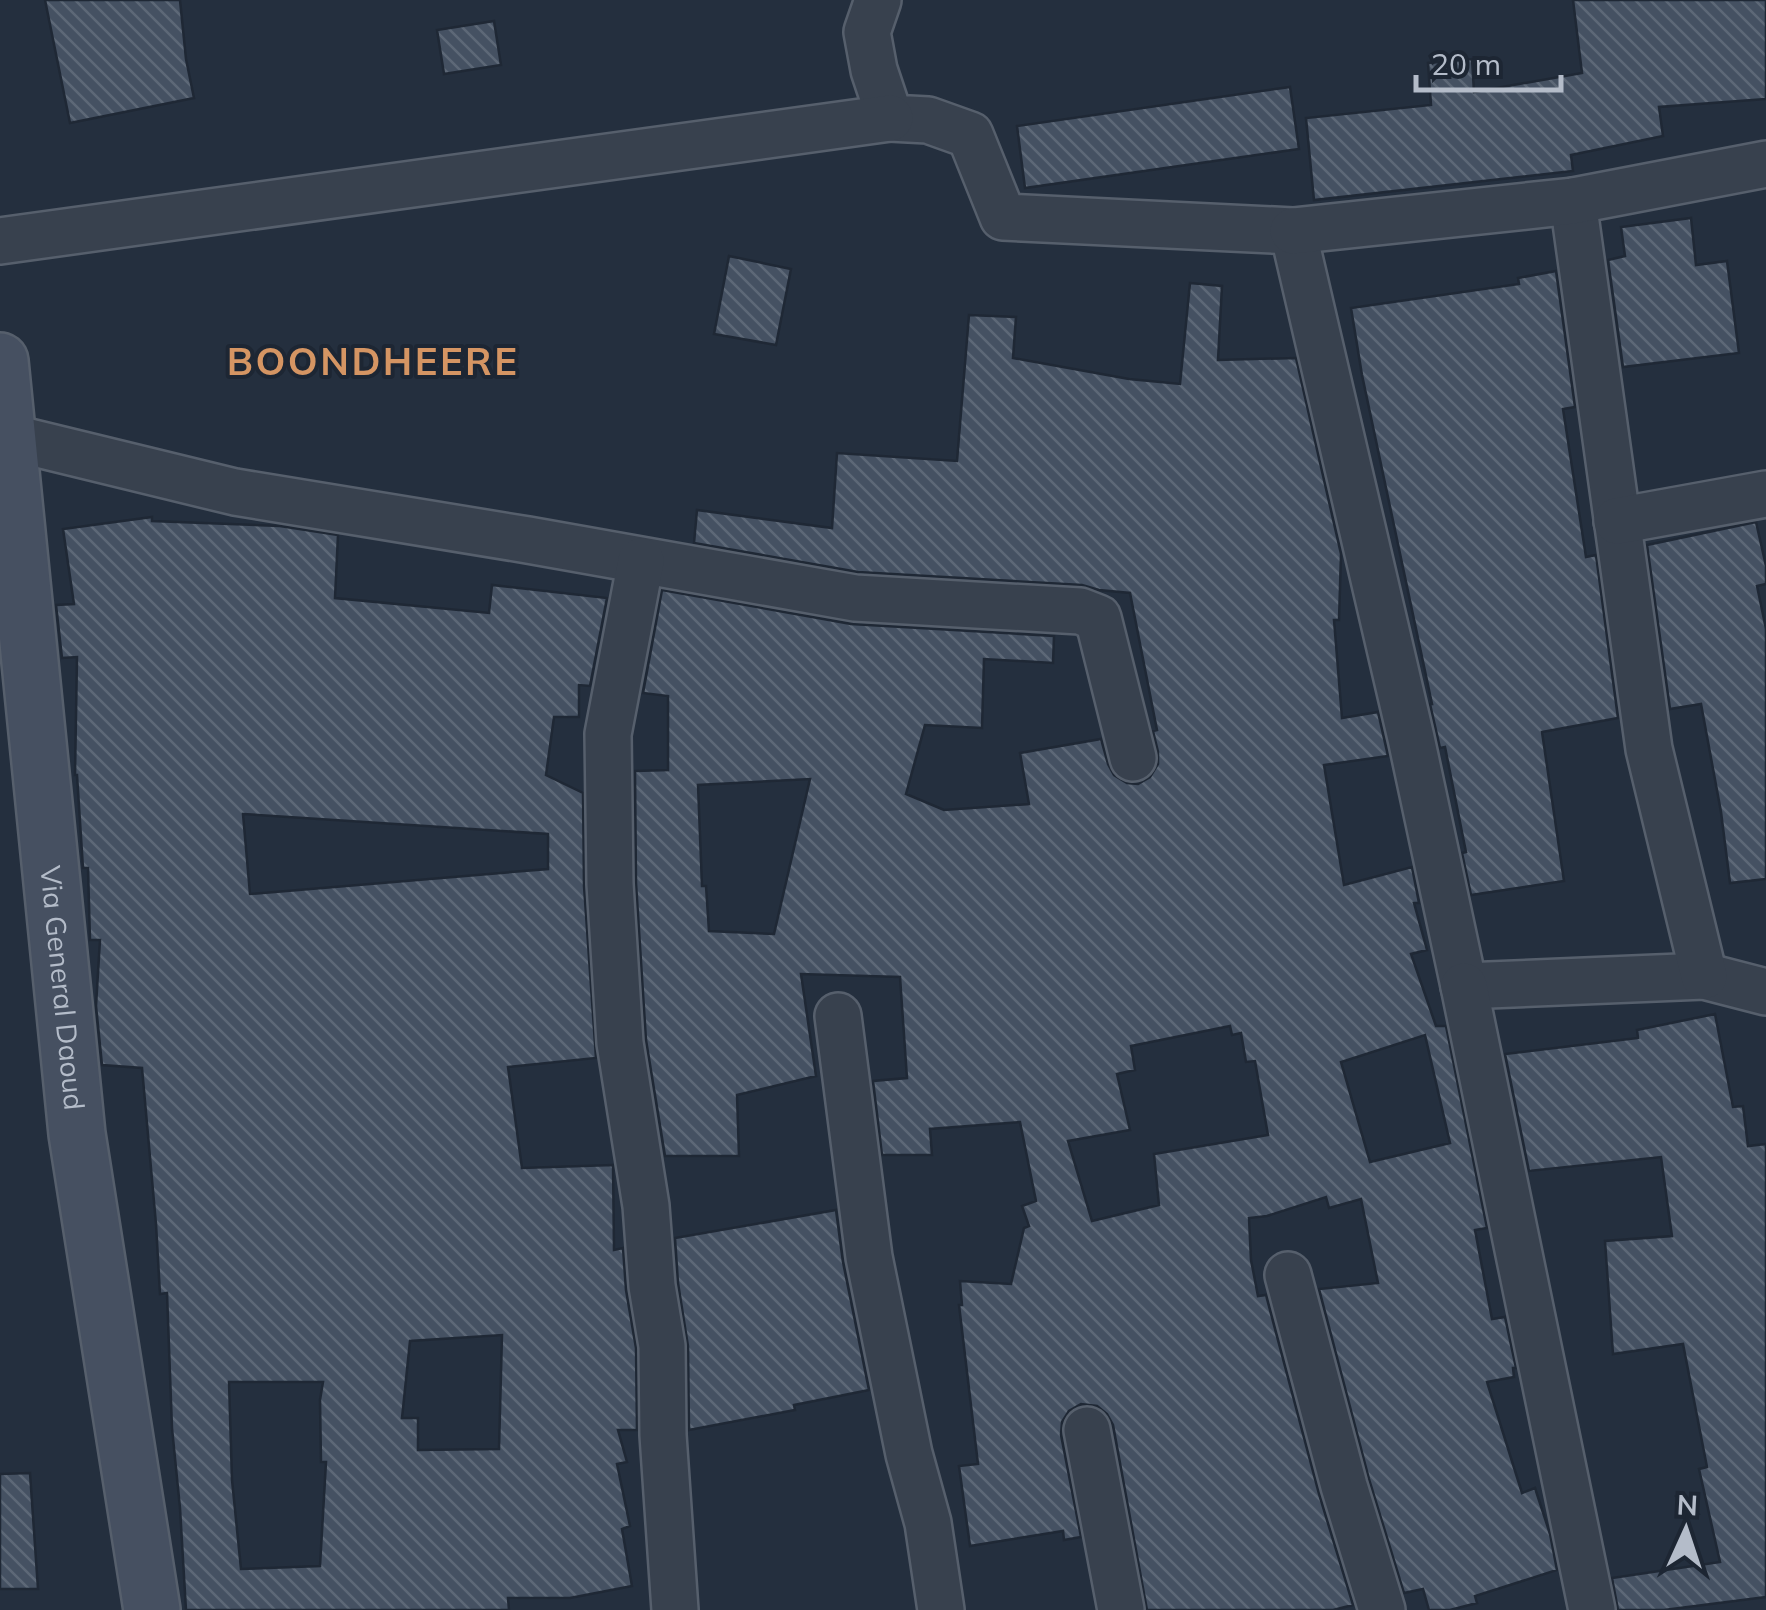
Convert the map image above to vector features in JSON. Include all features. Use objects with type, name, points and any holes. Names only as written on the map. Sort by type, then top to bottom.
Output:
[{"type":"main road","name":"Via General Daoud","points":[[0,362],[77,1134],[152,1610]]},
{"type":"street","points":[[878,0],[867,32],[874,70],[890,118]]},
{"type":"street","points":[[0,241],[890,118],[928,120],[970,135],[1003,217],[1293,232],[1573,201],[1766,164]]},
{"type":"street","points":[[1573,201],[1649,749],[1704,976]]},
{"type":"street","points":[[1293,232],[1411,738],[1592,1610]]},
{"type":"street","points":[[9,437],[235,492],[855,598],[1080,612],[1098,618],[1133,758]]},
{"type":"street","points":[[1617,521],[1766,494]]},
{"type":"street","points":[[642,561],[608,734],[610,884],[620,1043],[646,1206],[652,1286],[662,1346],[675,1610]]},
{"type":"street","points":[[1464,986],[1704,976],[1766,993]]},
{"type":"street","points":[[838,1016],[869,1256],[909,1454],[928,1523],[941,1610]]},
{"type":"street","points":[[1288,1276],[1382,1610]]},
{"type":"street","points":[[1087,1430],[1121,1610]]},
{"type":"building","points":[[45,0],[180,0],[194,98],[70,123]]},
{"type":"building","points":[[1573,0],[1766,0],[1766,99],[1659,107],[1663,136],[1571,155],[1573,171],[1314,200],[1306,118],[1431,105],[1428,63],[1472,59],[1474,92],[1582,73]]},
{"type":"building","points":[[494,21],[501,65],[444,74],[437,30]]},
{"type":"building","points":[[1290,87],[1299,149],[1025,188],[1017,126]]},
{"type":"building","points":[[1691,218],[1696,265],[1727,261],[1739,353],[1623,367],[1608,260],[1625,256],[1621,227]]},
{"type":"building","points":[[729,256],[791,269],[776,345],[714,334]]},
{"type":"building","points":[[1556,271],[1575,407],[1563,409],[1586,557],[1596,555],[1618,718],[1542,732],[1564,881],[1471,895],[1445,747],[1440,748],[1430,704],[1351,308],[1519,284],[1518,278]]},
{"type":"building","points":[[1190,283],[1222,286],[1218,360],[1296,358],[1341,554],[1339,620],[1334,620],[1342,718],[1378,712],[1388,756],[1324,765],[1344,885],[1412,867],[1419,903],[1414,903],[1427,950],[1411,954],[1436,1026],[1446,1026],[1487,1228],[1475,1230],[1492,1319],[1505,1317],[1516,1368],[1514,1377],[1487,1382],[1522,1493],[1535,1488],[1557,1570],[1475,1596],[1477,1603],[1450,1610],[1429,1610],[1423,1589],[1404,1593],[1369,1479],[1319,1289],[1378,1283],[1361,1199],[1329,1208],[1326,1197],[1249,1218],[1258,1296],[1266,1295],[1353,1605],[1333,1610],[1147,1610],[1113,1425],[1097,1406],[1081,1404],[1069,1411],[1062,1422],[1061,1435],[1081,1537],[1064,1540],[1063,1531],[970,1546],[959,1466],[978,1464],[959,1305],[960,1281],[1011,1284],[1024,1228],[1029,1226],[1022,1206],[1036,1201],[1020,1122],[930,1129],[932,1155],[882,1155],[873,1081],[907,1078],[900,977],[801,974],[816,1076],[737,1095],[739,1156],[665,1156],[646,1040],[636,883],[635,771],[668,770],[668,696],[643,693],[662,590],[851,624],[1054,636],[1053,663],[984,659],[982,728],[925,725],[906,794],[944,810],[1029,804],[1020,753],[1101,739],[1114,775],[1138,784],[1150,777],[1158,764],[1153,731],[1157,730],[1130,593],[1082,585],[858,572],[694,543],[697,510],[832,528],[837,453],[957,461],[969,315],[1016,317],[1013,358],[1180,384]],"holes":[[[810,779],[774,934],[709,931],[706,886],[702,886],[698,785]],[[1230,1026],[1232,1035],[1241,1033],[1246,1062],[1255,1061],[1268,1135],[1154,1154],[1159,1205],[1092,1221],[1068,1141],[1130,1130],[1117,1074],[1135,1070],[1131,1046]],[[1425,1035],[1450,1143],[1370,1162],[1341,1062]]]},
{"type":"building","points":[[152,517],[152,521],[280,526],[338,535],[335,598],[489,613],[492,585],[607,598],[590,686],[579,685],[579,717],[554,717],[546,775],[583,793],[584,886],[596,1058],[508,1067],[522,1168],[613,1165],[614,1250],[623,1248],[636,1348],[637,1430],[618,1430],[627,1462],[617,1464],[630,1526],[622,1529],[632,1586],[570,1598],[508,1598],[509,1610],[186,1610],[172,1428],[167,1293],[160,1294],[142,1068],[102,1065],[96,1006],[100,940],[90,940],[88,868],[83,868],[75,775],[77,657],[62,658],[56,605],[74,604],[63,529]],"holes":[[[243,814],[548,834],[548,869],[250,894]],[[502,1335],[499,1449],[418,1450],[418,1418],[402,1418],[410,1341]],[[229,1382],[323,1382],[321,1462],[326,1462],[320,1566],[241,1569],[232,1480]]]},
{"type":"building","points":[[1756,522],[1766,566],[1766,584],[1757,586],[1766,629],[1766,879],[1730,883],[1701,704],[1670,709],[1647,545]]},
{"type":"building","points":[[1715,1014],[1733,1107],[1743,1106],[1748,1146],[1766,1144],[1766,1597],[1664,1610],[1618,1610],[1612,1578],[1720,1562],[1699,1469],[1707,1467],[1683,1344],[1613,1354],[1605,1241],[1672,1236],[1661,1157],[1529,1171],[1505,1054],[1638,1038],[1637,1030]]},
{"type":"building","points":[[836,1210],[869,1390],[794,1405],[795,1410],[689,1430],[688,1346],[675,1238]]},
{"type":"building","points":[[30,1473],[38,1589],[0,1589],[0,1474]]},
{"type":"district","name":"BOONDHEERE","points":[[373,362]]}]
